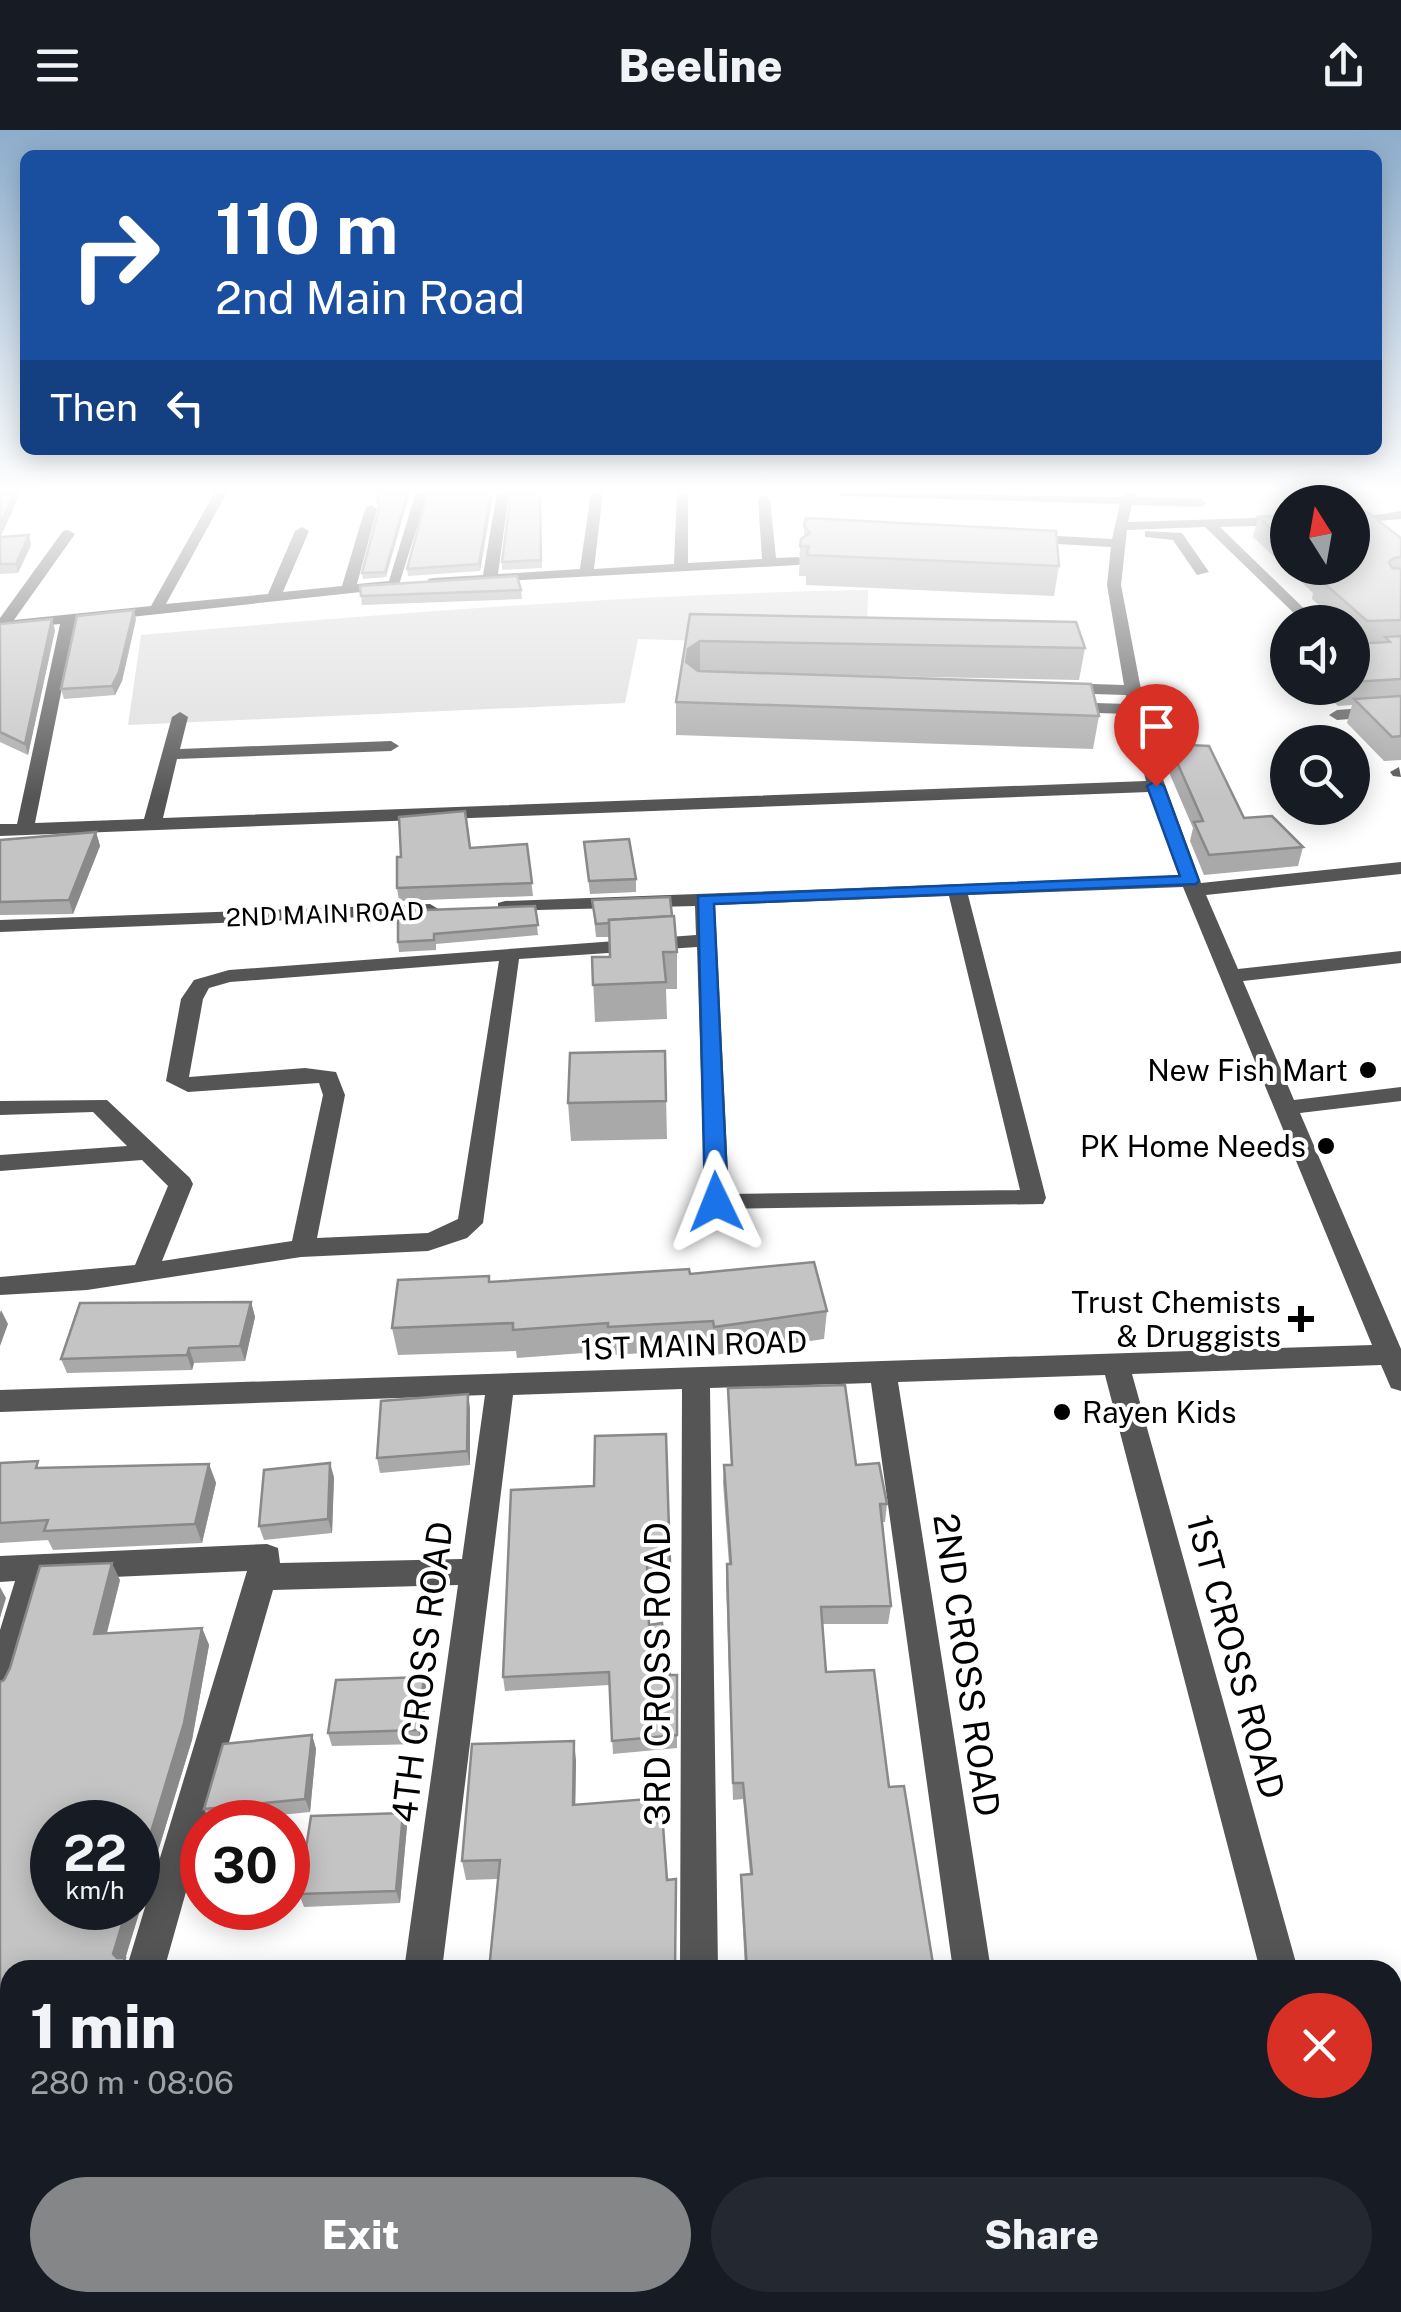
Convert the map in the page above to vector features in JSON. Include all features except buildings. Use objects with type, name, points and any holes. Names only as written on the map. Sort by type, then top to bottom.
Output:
[{"type":"street","points":[[1,626],[24,594]]},
{"type":"street","points":[[157,608],[165,594]]},
{"type":"street","points":[[1,626],[287,594]]},
{"type":"street","points":[[1116,594],[1134,700],[1156,786],[1192,885],[1401,1382]]},
{"type":"street","points":[[25,830],[70,618]]},
{"type":"street","points":[[1048,697],[1134,700]]},
{"type":"street","points":[[1337,715],[1401,710]]},
{"type":"street","points":[[152,824],[180,718]]},
{"type":"street","points":[[170,754],[391,746]]},
{"type":"street","points":[[0,830],[1156,786]]},
{"type":"street","name":"2ND MAIN ROAD","points":[[0,926],[957,890],[1192,885],[1401,868]]},
{"type":"street","points":[[705,900],[716,1202],[1034,1198],[957,890]]},
{"type":"street","points":[[303,1247],[334,1095],[328,1077],[304,1075],[188,1085],[177,1081],[192,999],[200,984],[229,976],[706,940]]},
{"type":"street","points":[[0,1286],[48,1286],[303,1247],[437,1240],[459,1234],[470,1223],[510,954]]},
{"type":"street","points":[[1230,976],[1401,958]]},
{"type":"street","points":[[1284,1108],[1401,1094]]},
{"type":"street","points":[[0,1108],[99,1106],[181,1184],[144,1272]]},
{"type":"street","points":[[0,1163],[148,1152]]},
{"type":"street","name":"1ST MAIN ROAD","points":[[0,1400],[1389,1355]]},
{"type":"street","name":"1ST CROSS ROAD","points":[[1116,1364],[1276,1960]]},
{"type":"street","name":"2ND CROSS ROAD","points":[[883,1372],[971,1960]]},
{"type":"street","name":"3RD CROSS ROAD","points":[[696,1378],[699,1960]]},
{"type":"street","name":"4TH CROSS ROAD","points":[[424,1960],[500,1384]]},
{"type":"street","points":[[0,1570],[268,1556],[148,1960]]},
{"type":"street","points":[[0,1684],[34,1568]]},
{"type":"street","points":[[261,1577],[476,1572]]},
{"type":"shaded area","points":[[868,594],[867,646],[638,639],[625,703],[128,725],[141,635],[595,600]]},
{"type":"place","name":"New Fish Mart","points":[[1368,1070]]},
{"type":"place","name":"PK Home Needs","points":[[1326,1146]]},
{"type":"place","name":"Trust Chemists & Druggists","points":[[1301,1319]]},
{"type":"place","name":"Rayen Kids","points":[[1062,1412]]},
{"type":"route","points":[[716,1202],[705,900],[1190,881],[1156,786]]}]
